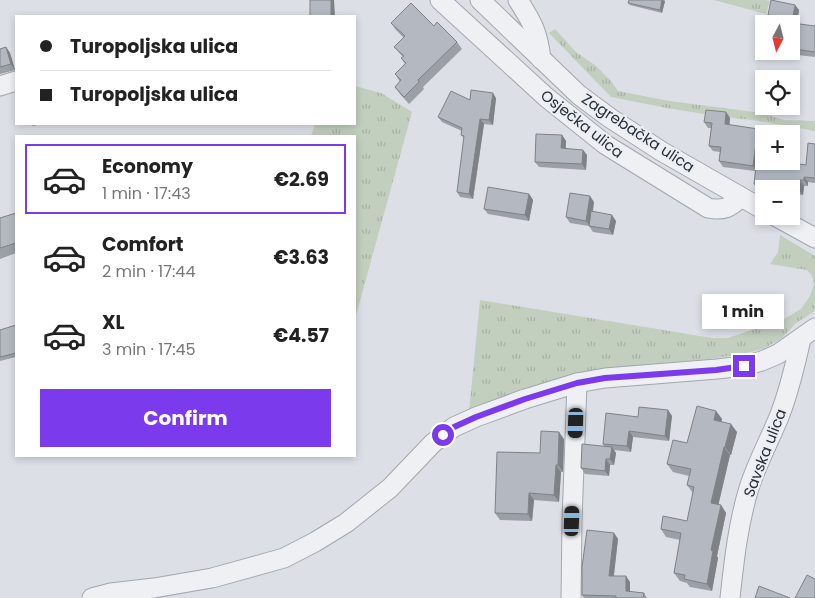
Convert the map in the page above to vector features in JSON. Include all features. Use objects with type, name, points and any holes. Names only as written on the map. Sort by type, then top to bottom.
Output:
[{"type":"street","name":"Osječka ulica","points":[[440,0],[546,97],[606,145],[708,208],[724,209],[733,205],[741,197]]},
{"type":"street","name":"Zagrebačka ulica","points":[[480,0],[579,95],[610,118],[661,151],[755,205]]},
{"type":"street","points":[[518,0],[529,16],[536,33],[541,59]]},
{"type":"street","points":[[0,86],[15,81]]},
{"type":"street","points":[[791,225],[815,238]]},
{"type":"street","points":[[92,598],[111,593],[212,578],[284,558],[346,524],[390,488],[433,443],[454,427],[476,417],[577,383],[605,378],[716,370],[744,366],[778,354],[808,334]]},
{"type":"street","name":"Savska ulica","points":[[730,598],[736,548],[749,489],[760,458],[787,396],[808,334]]},
{"type":"street","points":[[571,598],[577,383]]},
{"type":"green space","points":[[714,0],[765,0],[770,1],[766,14]]},
{"type":"green space","points":[[555,29],[576,52],[596,66],[618,91],[669,101],[755,112],[755,115],[768,115],[784,120],[815,121],[815,131],[800,128],[800,125],[781,125],[710,115],[611,97],[549,33]]},
{"type":"green space","points":[[356,86],[381,93],[412,112],[356,315],[356,135],[311,135],[315,125],[356,125]]},
{"type":"green space","points":[[780,235],[815,256],[815,311],[796,323],[781,339],[763,349],[742,354],[603,369],[469,412],[480,300],[712,338],[728,338],[784,319],[801,309],[810,296],[814,284],[812,276],[807,270],[770,264],[778,252]]},
{"type":"building","points":[[310,0],[331,0],[331,15],[310,15]]},
{"type":"building","points":[[629,0],[662,0],[660,10],[628,3]]},
{"type":"building","points":[[771,0],[795,5],[793,15],[768,15]]},
{"type":"building","points":[[411,3],[434,26],[437,22],[457,42],[418,80],[419,82],[404,97],[395,87],[401,80],[395,74],[406,63],[401,58],[404,56],[394,47],[405,36],[391,23]]},
{"type":"building","points":[[800,24],[815,26],[815,52],[800,50]]},
{"type":"building","points":[[6,47],[11,64],[0,67],[0,49]]},
{"type":"building","points":[[471,90],[493,93],[489,120],[480,119],[469,194],[457,192],[464,136],[461,135],[462,128],[438,117],[451,91],[470,100]]},
{"type":"building","points":[[706,110],[726,112],[725,124],[755,129],[753,166],[719,161],[721,147],[709,146],[712,123],[704,122]]},
{"type":"building","points":[[536,134],[562,135],[561,148],[583,150],[582,164],[535,162]]},
{"type":"building","points":[[808,143],[815,144],[815,178],[804,177],[804,180],[755,180],[754,184],[756,170],[800,170],[800,164],[806,165]]},
{"type":"building","points":[[488,187],[529,194],[525,215],[484,209]]},
{"type":"building","points":[[570,193],[590,196],[586,221],[566,217]]},
{"type":"building","points":[[591,211],[612,215],[609,229],[589,226]]},
{"type":"building","points":[[15,213],[15,243],[0,248],[0,218]]},
{"type":"building","points":[[15,325],[15,353],[0,357],[0,330]]},
{"type":"building","points":[[697,406],[716,411],[714,420],[731,424],[711,503],[721,505],[711,550],[713,551],[707,584],[684,579],[685,575],[674,573],[681,533],[661,529],[663,516],[687,521],[694,487],[687,485],[691,469],[667,464],[673,440],[687,443]]},
{"type":"building","points":[[639,407],[668,410],[665,436],[629,431],[627,446],[603,444],[606,413],[638,417]]},
{"type":"building","points":[[541,431],[559,432],[558,465],[556,465],[554,495],[529,493],[528,514],[495,513],[497,452],[540,453]]},
{"type":"building","points":[[582,444],[612,447],[610,459],[606,459],[605,471],[581,468]]},
{"type":"building","points":[[587,530],[614,533],[609,576],[626,576],[626,591],[644,593],[643,598],[582,595],[582,567]]},
{"type":"building","points":[[807,575],[815,579],[815,598],[795,598]]},
{"type":"building","points":[[759,586],[790,598],[755,598]]},
{"type":"route","points":[[443,435],[454,427],[476,417],[577,383],[605,378],[716,370],[744,366]]}]
